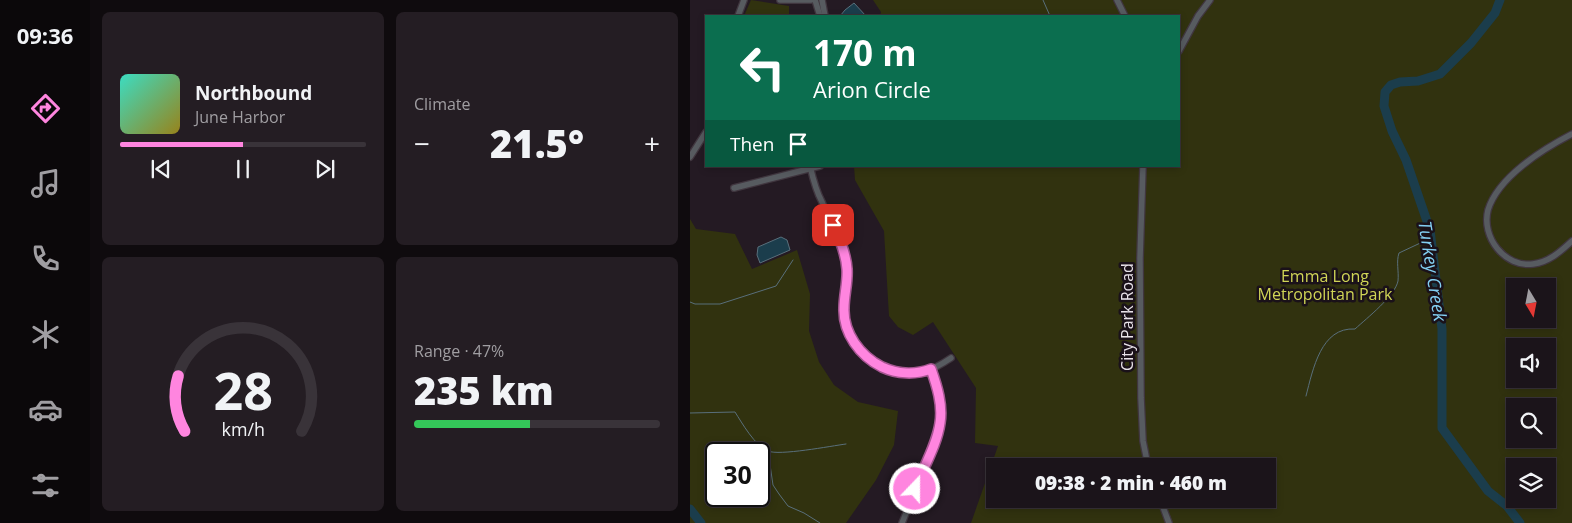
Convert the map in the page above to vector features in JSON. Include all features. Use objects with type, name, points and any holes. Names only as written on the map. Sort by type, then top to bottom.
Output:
[{"type":"street","points":[[738,15],[744,0]]},
{"type":"street","points":[[780,0],[811,0]]},
{"type":"street","points":[[815,0],[820,15]]},
{"type":"street","points":[[822,0],[825,15]]},
{"type":"street","points":[[1117,0],[1124,15]]},
{"type":"street","points":[[1180,49],[1198,16],[1210,0]]},
{"type":"street","points":[[690,157],[705,134]]},
{"type":"street","points":[[1572,134],[1537,154],[1514,173],[1497,193],[1491,203],[1487,216],[1492,242],[1500,252],[1520,263],[1533,264],[1547,260],[1558,254],[1572,241]]},
{"type":"street","points":[[734,188],[810,167],[819,197],[838,235],[845,254],[847,273],[844,316],[852,339],[861,352],[888,369],[911,373],[931,369],[951,358]]},
{"type":"street","name":"City Park Road","points":[[1143,167],[1140,258],[1141,398],[1143,441],[1146,458]]},
{"type":"street","points":[[902,523],[938,434],[941,421],[940,402],[931,369]]},
{"type":"street","points":[[1163,508],[1169,523]]},
{"type":"green space","points":[[751,0],[789,6],[789,15],[744,15]]},
{"type":"green space","points":[[873,0],[1113,0],[1120,15],[880,15],[881,12]]},
{"type":"green space","name":"Emma Long Metropolitan Park","points":[[1121,0],[1572,0],[1572,523],[971,523],[986,480],[986,508],[1276,508],[1276,458],[994,458],[998,446],[975,443],[976,388],[933,322],[913,335],[898,327],[889,316],[884,231],[855,180],[854,167],[1180,167],[1180,15],[1128,15]]},
{"type":"green space","points":[[690,219],[696,229],[735,234],[752,269],[797,250],[810,294],[809,331],[819,362],[834,385],[858,402],[898,411],[894,445],[876,480],[846,523],[690,523]]},
{"type":"water","points":[[854,3],[865,15],[841,15]]},
{"type":"water","points":[[781,237],[787,240],[790,250],[760,263],[757,255],[758,247]]},
{"type":"waterway","points":[[1043,0],[1050,15]]},
{"type":"waterway","name":"Turkey Creek","points":[[1500,0],[1495,13],[1471,43],[1440,74],[1418,81],[1400,82],[1391,85],[1385,92],[1384,106],[1392,131],[1406,160],[1430,230],[1442,329],[1442,428],[1488,491],[1507,506],[1520,523]]},
{"type":"waterway","points":[[1306,396],[1316,362],[1326,342],[1343,330],[1355,329],[1380,306],[1396,287],[1399,253],[1431,238]]},
{"type":"waterway","points":[[690,302],[695,304],[720,304],[776,286],[793,260]]},
{"type":"waterway","points":[[690,413],[735,412],[749,434],[768,451],[794,452],[846,444]]},
{"type":"waterway","points":[[770,465],[773,485],[788,506],[820,523]]},
{"type":"waterway","points":[[690,509],[701,523]]},
{"type":"route","points":[[833,225],[845,254],[847,281],[844,316],[848,331],[856,346],[873,362],[888,369],[904,373],[918,373],[931,369],[936,384],[940,402],[941,421],[938,434],[915,489]]}]
